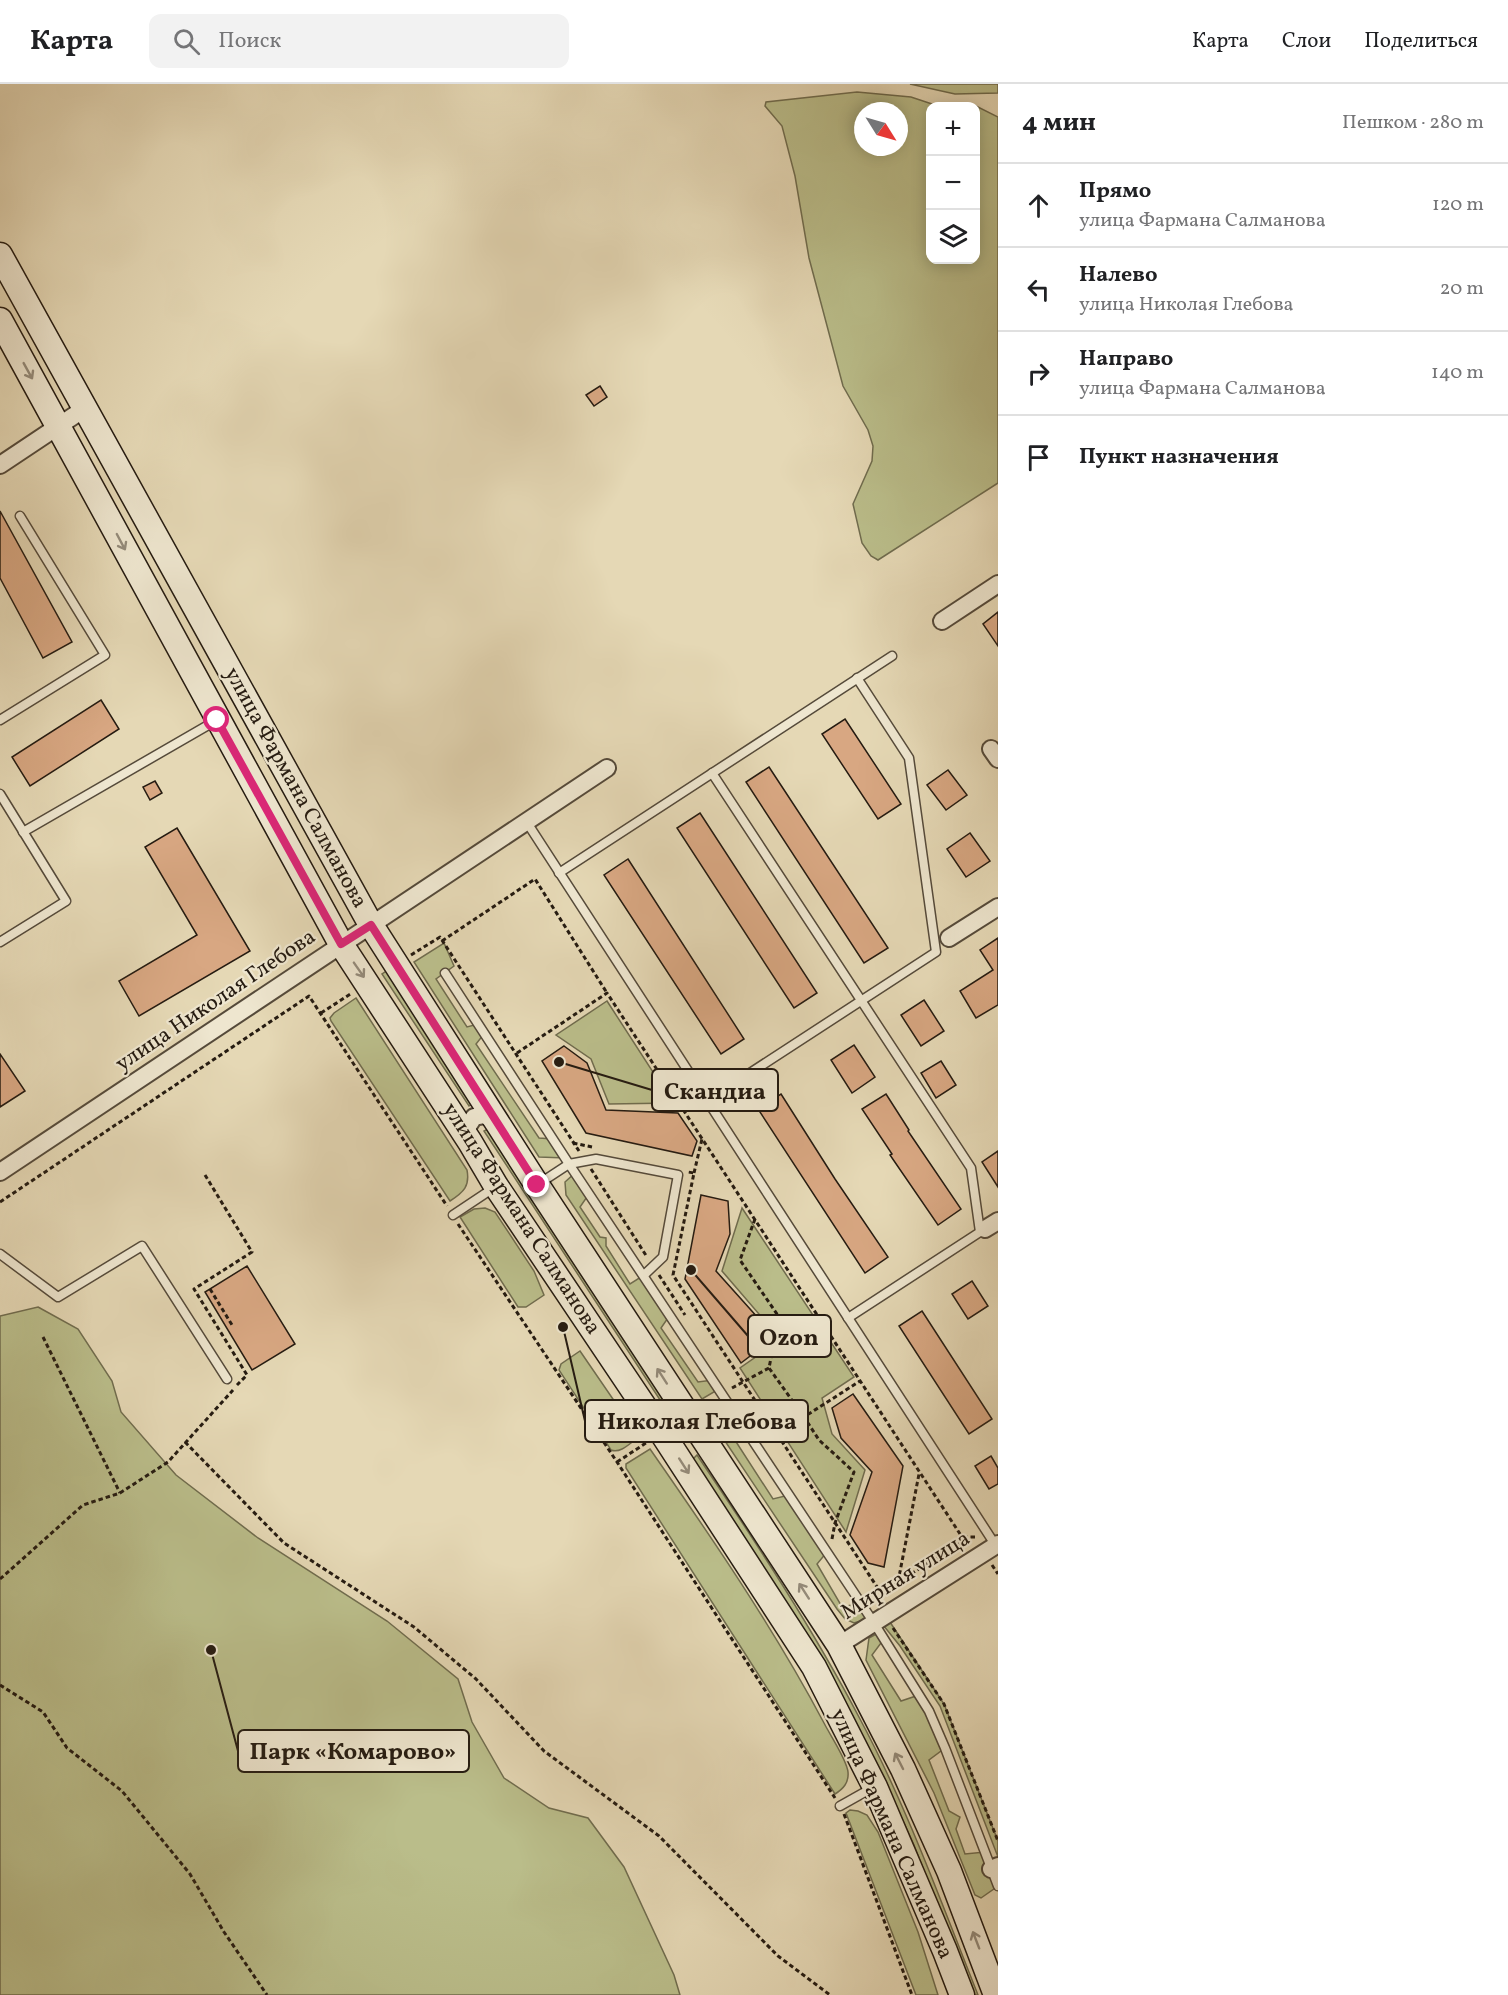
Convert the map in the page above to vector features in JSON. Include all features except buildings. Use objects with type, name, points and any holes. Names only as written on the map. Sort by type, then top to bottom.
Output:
[{"type":"street","name":"улица Фармана Салманова","points":[[0,255],[371,925],[537,1185],[839,1645],[903,1769],[949,1871],[996,1995]]},
{"type":"street","name":"улица Фармана Салманова","points":[[0,320],[341,944],[470,1142],[496,1186],[662,1433],[814,1667],[875,1787],[962,1995]]},
{"type":"street","points":[[0,465],[84,409]]},
{"type":"street","points":[[942,621],[998,584]]},
{"type":"street","name":"улица Николая Глебова","points":[[0,1172],[607,768]]},
{"type":"street","points":[[950,938],[998,907]]},
{"type":"street","points":[[470,1142],[467,1128],[474,1117],[485,1115],[498,1124]]},
{"type":"street","name":"Мирная улица","points":[[839,1645],[997,1545]]},
{"type":"lane","points":[[0,720],[105,655],[20,516]]},
{"type":"lane","points":[[559,873],[892,656]]},
{"type":"lane","points":[[707,1101],[936,952],[909,758],[857,678]]},
{"type":"lane","points":[[23,832],[217,720]]},
{"type":"lane","points":[[712,773],[971,1168],[988,1227],[848,1318]]},
{"type":"lane","points":[[0,794],[66,902],[0,942]]},
{"type":"lane","points":[[526,821],[997,1545]]},
{"type":"lane","points":[[445,974],[568,1164],[874,1623],[929,1711],[995,1868],[998,1886]]},
{"type":"lane","points":[[537,1185],[568,1164],[596,1159],[678,1175],[663,1257],[644,1275]]},
{"type":"lane","points":[[453,1215],[496,1186]]},
{"type":"lane","points":[[0,1254],[58,1298],[142,1246],[227,1379]]},
{"type":"lane","points":[[840,1806],[875,1787]]},
{"type":"path","points":[[442,941],[535,879],[962,1537],[960,1543],[881,1593],[673,1275],[702,1139]]},
{"type":"path","points":[[409,956],[440,936],[573,1143],[595,1148]]},
{"type":"path","points":[[321,1013],[354,992]]},
{"type":"path","points":[[517,1053],[607,993]]},
{"type":"path","points":[[0,1202],[309,996],[617,1462],[840,1806],[912,1995]]},
{"type":"path","points":[[683,1170],[694,1173]]},
{"type":"path","points":[[0,1579],[83,1505],[120,1493],[168,1462],[247,1375],[194,1289],[252,1252],[205,1175]]},
{"type":"path","points":[[755,1219],[740,1260],[780,1317],[769,1368],[819,1440],[854,1472],[831,1540]]},
{"type":"path","points":[[210,1289],[232,1324]]},
{"type":"path","points":[[43,1337],[120,1493]]},
{"type":"path","points":[[732,1388],[769,1368]]},
{"type":"path","points":[[804,1417],[860,1381]]},
{"type":"path","points":[[617,1462],[652,1439]]},
{"type":"path","points":[[185,1442],[284,1543],[414,1627],[476,1679],[544,1751],[659,1836],[778,1956],[830,1995]]},
{"type":"path","points":[[898,1582],[920,1472]]},
{"type":"path","points":[[0,1685],[43,1712],[67,1748],[122,1791],[190,1874],[224,1932],[267,1995]]},
{"type":"green space","points":[[910,84],[998,84],[998,93],[955,94]]},
{"type":"green space","points":[[857,92],[911,97],[926,102],[926,264],[980,264],[980,108],[998,117],[998,483],[878,560],[871,556],[862,543],[853,504],[872,461],[873,446],[868,430],[843,386],[809,258],[795,176],[782,126],[765,106],[766,102]]},
{"type":"green space","points":[[444,943],[454,966],[436,979],[467,1027],[478,1024],[484,1034],[476,1044],[539,1138],[553,1139],[565,1158],[539,1157],[414,962]]},
{"type":"green space","points":[[388,970],[473,1103],[469,1106],[382,974]]},
{"type":"green space","points":[[356,998],[467,1170],[468,1180],[465,1188],[450,1201],[331,1021],[330,1018],[334,1013]]},
{"type":"green space","points":[[607,1001],[673,1103],[609,1104],[591,1059],[556,1035]]},
{"type":"green space","points":[[490,1128],[673,1406],[666,1409],[484,1131]]},
{"type":"green space","points":[[575,1173],[589,1194],[580,1207],[600,1237],[606,1238],[606,1246],[630,1284],[644,1275],[670,1315],[661,1328],[698,1382],[713,1380],[719,1389],[702,1399],[566,1195],[565,1182]]},
{"type":"green space","points":[[485,1208],[495,1212],[534,1271],[544,1295],[526,1307],[518,1307],[460,1217],[474,1209]]},
{"type":"green space","points":[[742,1208],[854,1377],[822,1398],[832,1434],[865,1470],[846,1532],[740,1368],[757,1356],[765,1321],[722,1271]]},
{"type":"green space","points":[[38,1307],[78,1329],[112,1381],[121,1412],[176,1475],[258,1538],[387,1621],[458,1679],[472,1722],[504,1778],[549,1808],[588,1818],[624,1867],[674,1975],[680,1995],[0,1995],[0,1316]]},
{"type":"green space","points":[[580,1351],[639,1437],[622,1449],[611,1450],[559,1370],[561,1364]]},
{"type":"green space","points":[[731,1434],[773,1499],[789,1495],[827,1552],[817,1564],[842,1607],[861,1603],[870,1618],[854,1623],[845,1619],[837,1609],[725,1441]]},
{"type":"green space","points":[[650,1449],[763,1618],[845,1761],[848,1779],[841,1790],[835,1794],[626,1468],[626,1464]]},
{"type":"green space","points":[[697,1455],[803,1618],[860,1719],[908,1820],[978,1995],[972,1995],[914,1845],[889,1790],[818,1654],[693,1459]]},
{"type":"green space","points":[[886,1616],[944,1704],[998,1841],[998,1857],[940,1706],[900,1646],[879,1620]]},
{"type":"green space","points":[[880,1632],[884,1639],[872,1655],[901,1701],[919,1695],[945,1748],[929,1760],[949,1811],[960,1817],[956,1829],[965,1854],[985,1852],[998,1886],[981,1898],[975,1895],[934,1793],[866,1660],[869,1638]]},
{"type":"green space","points":[[850,1810],[867,1815],[878,1832],[918,1932],[938,1995],[916,1995],[846,1813]]},
{"type":"place","name":"Скандиа","points":[[559,1062]]},
{"type":"place","name":"Ozon","points":[[691,1270]]},
{"type":"place","name":"Николая Глебова","points":[[563,1327]]},
{"type":"place","name":"Парк «Комарово»","points":[[211,1650]]},
{"type":"route","points":[[217,720],[341,944],[371,925],[537,1185]]}]
